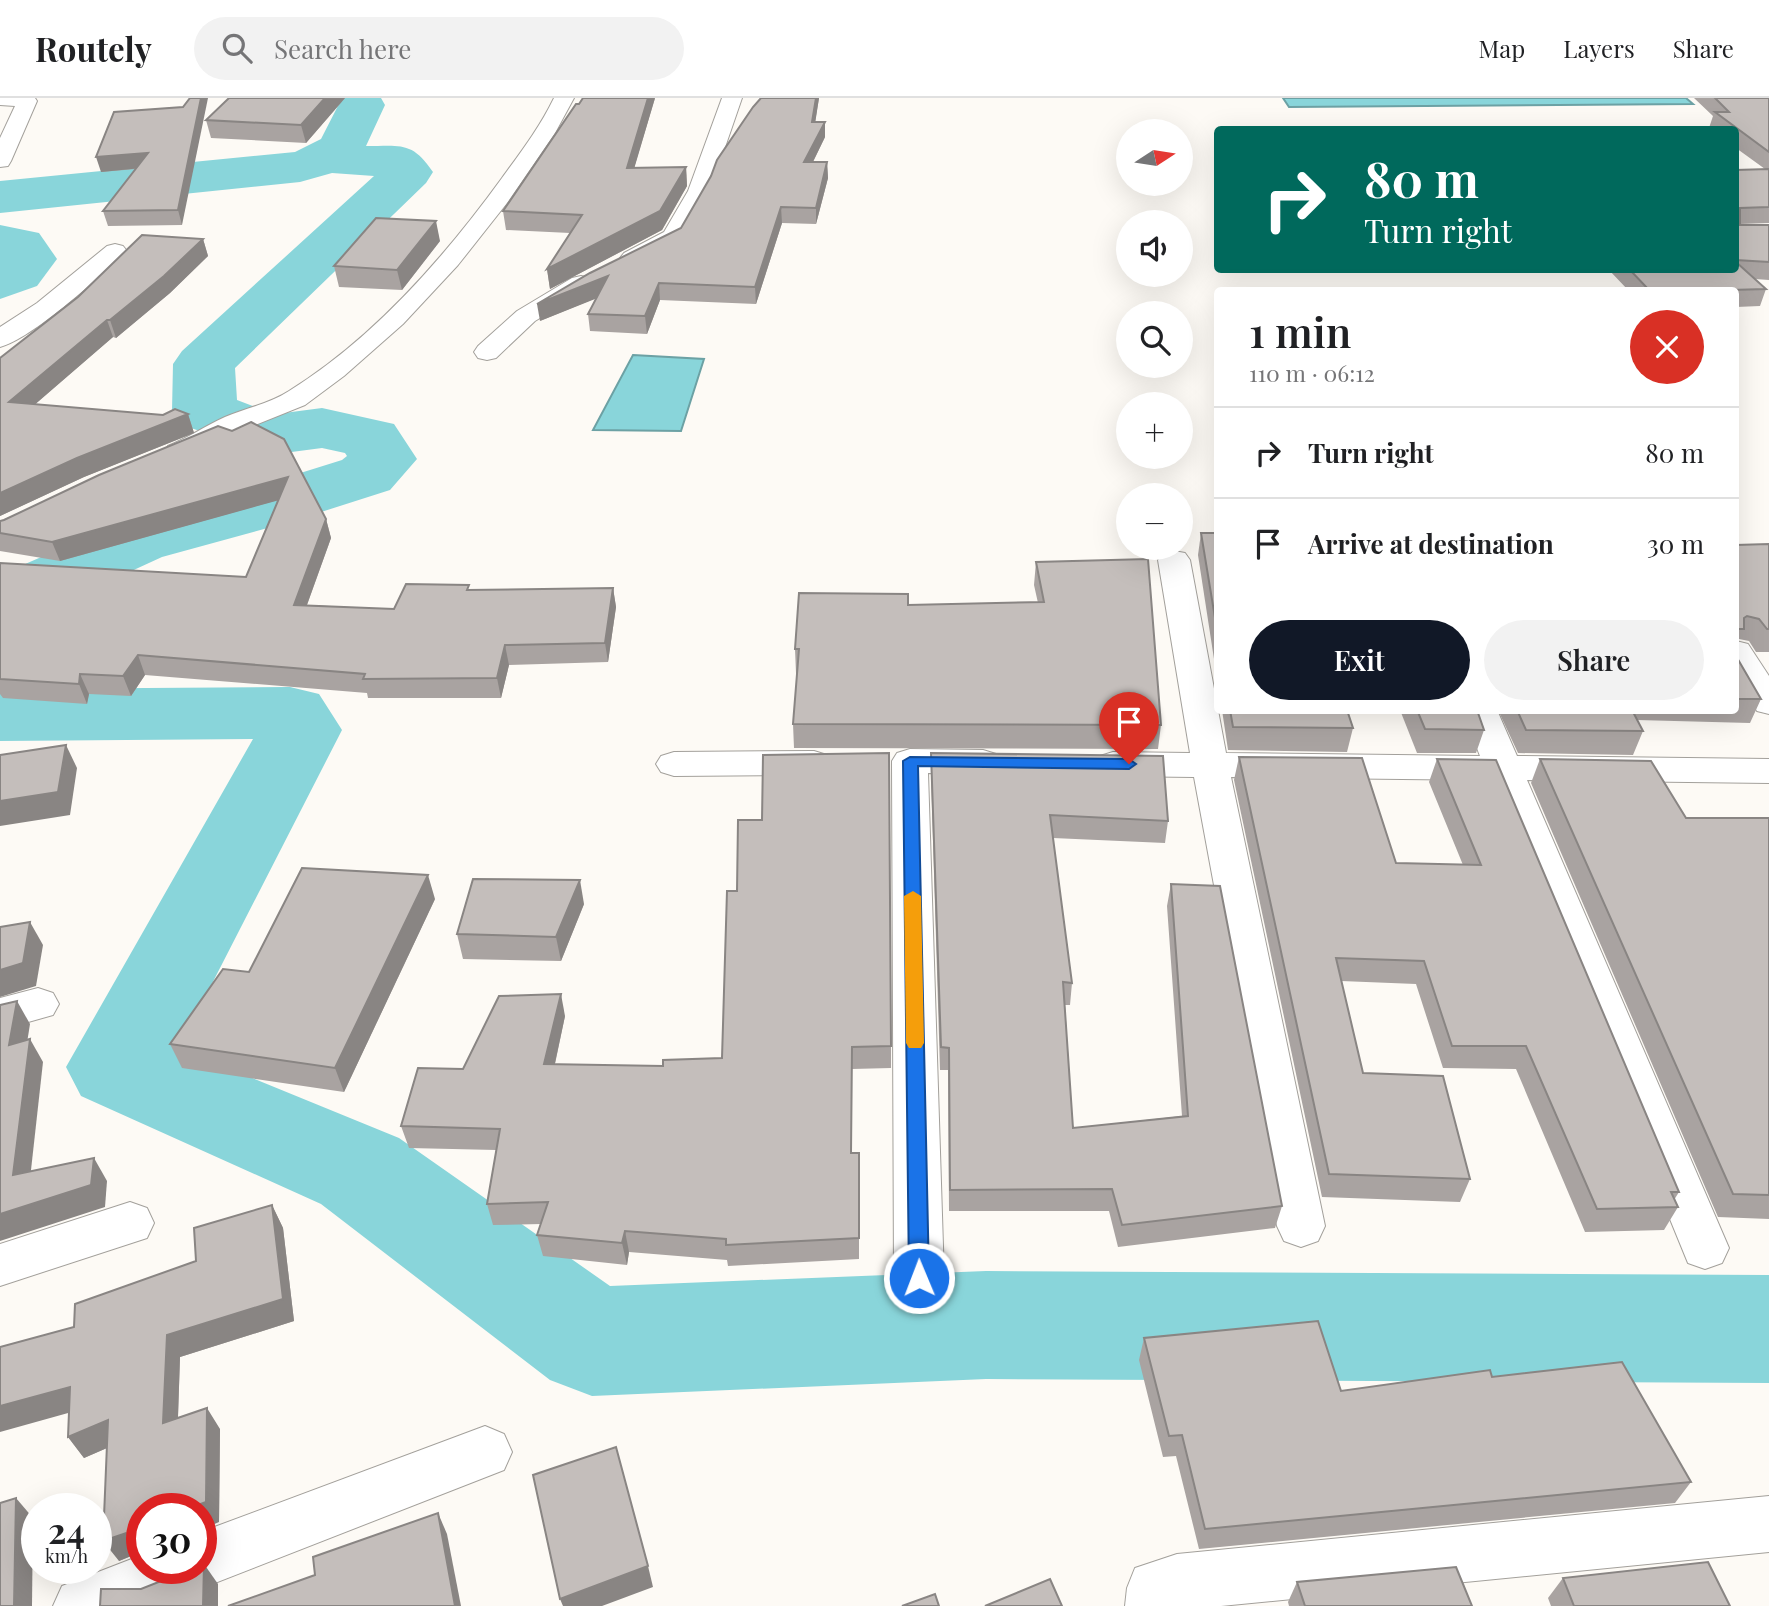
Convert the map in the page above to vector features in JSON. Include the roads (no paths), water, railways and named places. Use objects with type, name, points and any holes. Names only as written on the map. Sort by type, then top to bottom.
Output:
[{"type":"street","points":[[156,461],[204,442],[231,425],[300,396],[354,352],[412,299],[450,259],[506,189],[557,115],[564,98]]},
{"type":"street","points":[[487,352],[526,316],[673,237],[699,191],[732,98]]},
{"type":"street","points":[[0,99],[27,101],[0,161]]},
{"type":"street","points":[[0,339],[46,308],[115,251]]},
{"type":"street","points":[[1174,560],[1210,765],[1301,1226]]},
{"type":"street","points":[[1739,656],[1769,704]]},
{"type":"street","points":[[1481,714],[1705,1248]]},
{"type":"street","points":[[919,1278],[897,762],[1019,763]]},
{"type":"street","points":[[674,764],[843,763]]},
{"type":"street","points":[[1074,763],[1769,771]]},
{"type":"street","points":[[0,1265],[130,1223]]},
{"type":"street","points":[[217,1554],[485,1452]]},
{"type":"street","points":[[1154,1606],[1155,1588],[1177,1582],[1769,1524]]},
{"type":"street","points":[[82,1606],[139,1584]]},
{"type":"water","points":[[1283,98],[1686,98],[1693,104],[1289,107]]},
{"type":"water","points":[[633,355],[704,359],[681,431],[593,430]]},
{"type":"waterway","points":[[0,197],[300,167],[333,154],[344,142],[362,105]]},
{"type":"waterway","points":[[0,603],[136,542],[268,506],[366,475],[383,459],[370,438],[322,428],[284,433],[256,430],[205,411],[204,364],[408,172],[399,161],[347,161],[332,158]]},
{"type":"waterway","points":[[0,241],[19,245],[29,259],[17,274],[0,282]]},
{"type":"waterway","points":[[0,715],[290,713],[300,730],[118,1067],[360,1171],[592,1341],[986,1325],[1769,1329]]}]
